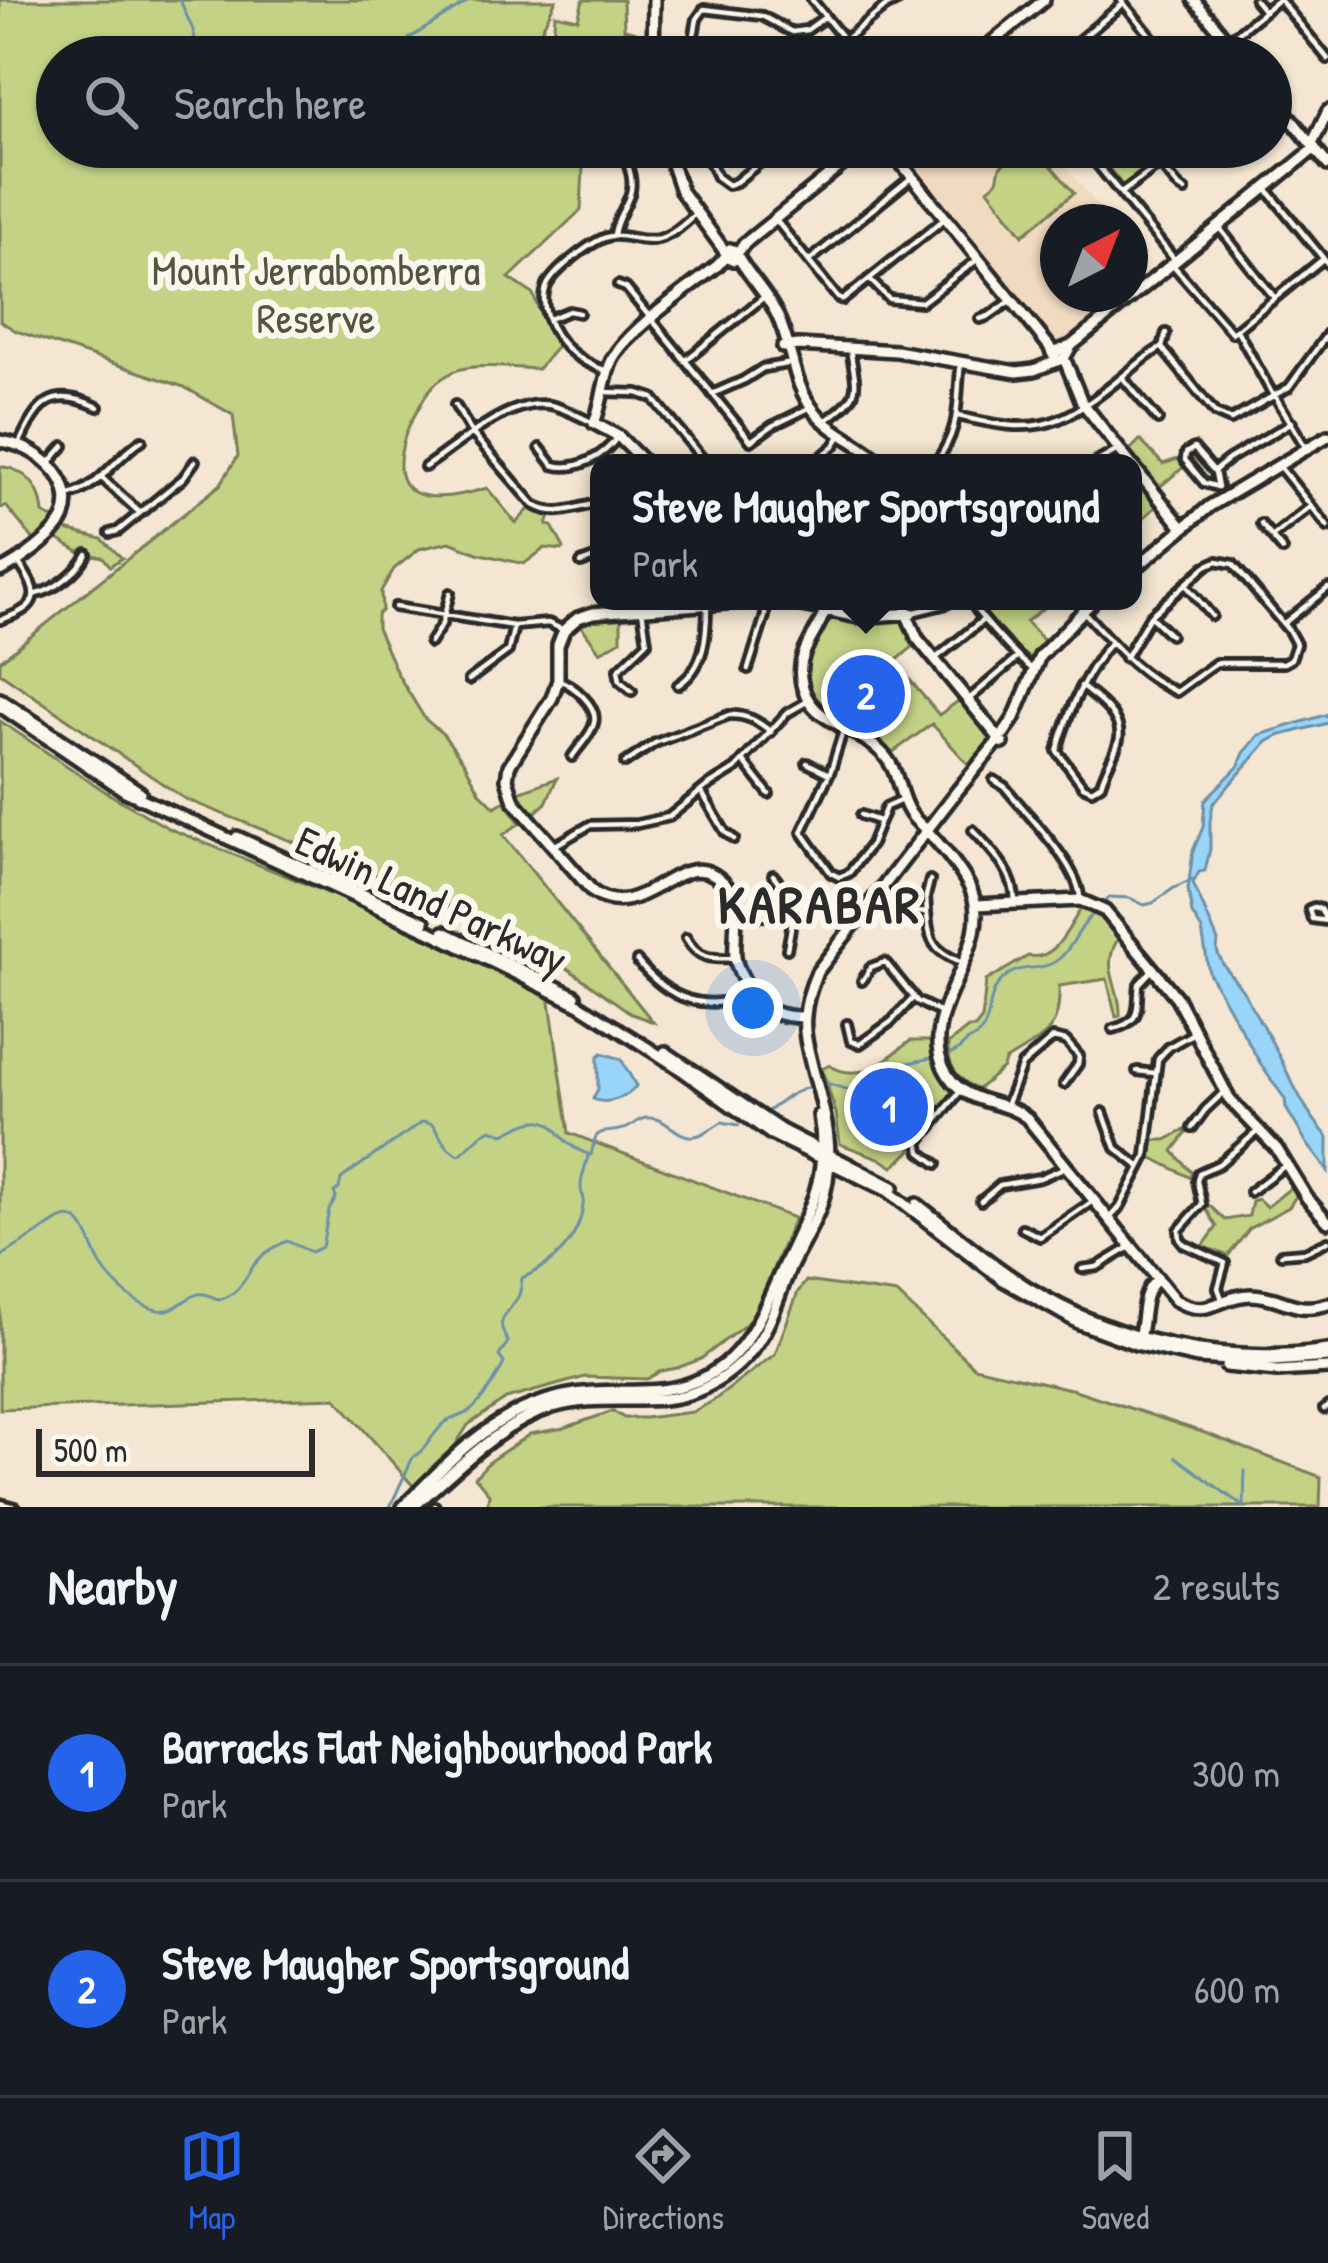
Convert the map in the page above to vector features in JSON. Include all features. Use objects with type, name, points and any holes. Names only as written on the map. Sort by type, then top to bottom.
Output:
[{"type":"street","points":[[653,36],[654,0]]},
{"type":"street","points":[[812,0],[841,36]]},
{"type":"street","points":[[849,36],[899,0]]},
{"type":"street","points":[[1000,36],[1044,0]]},
{"type":"street","points":[[1195,0],[1224,36]]},
{"type":"street","points":[[1256,0],[1264,11]]},
{"type":"street","points":[[1234,36],[1279,0],[1328,59]]},
{"type":"street","points":[[1083,36],[1123,2],[1151,36]]},
{"type":"street","points":[[694,36],[704,9],[762,16],[793,32],[807,30],[825,16]]},
{"type":"street","points":[[1292,164],[1313,146],[1328,112]]},
{"type":"street","points":[[1292,120],[1328,164]]},
{"type":"street","points":[[614,235],[616,220],[630,196],[628,168]]},
{"type":"street","points":[[675,168],[697,212],[778,316],[809,409],[866,454]]},
{"type":"street","points":[[713,168],[727,185],[753,168]]},
{"type":"street","points":[[593,424],[620,346],[837,168]]},
{"type":"street","points":[[905,168],[1059,356],[1085,407],[1124,454]]},
{"type":"street","points":[[1100,168],[1235,332],[1292,422],[1303,448]]},
{"type":"street","points":[[1120,193],[1152,168]]},
{"type":"street","points":[[1163,168],[1185,191]]},
{"type":"street","points":[[786,346],[896,350],[1017,371],[1059,356],[1287,168]]},
{"type":"street","points":[[809,261],[912,177]]},
{"type":"street","points":[[1235,332],[1326,262],[1265,187]]},
{"type":"street","points":[[608,371],[568,350],[554,331],[544,293],[551,278],[594,243],[614,235],[652,240],[678,229],[697,212]]},
{"type":"street","points":[[775,219],[843,300],[945,218]]},
{"type":"street","points":[[1218,226],[1275,298]]},
{"type":"street","points":[[870,280],[889,299],[922,302],[978,259]]},
{"type":"street","points":[[618,285],[751,441],[809,409]]},
{"type":"street","points":[[685,362],[765,297]]},
{"type":"street","points":[[980,319],[1012,300]]},
{"type":"street","points":[[549,319],[568,311],[579,313]]},
{"type":"street","points":[[958,416],[1020,428],[1054,422],[1085,407],[1162,347],[1166,333]]},
{"type":"street","points":[[1162,347],[1215,413],[1226,420],[1294,382],[1328,333]]},
{"type":"street","points":[[786,346],[791,382],[820,425],[841,436]]},
{"type":"street","points":[[824,422],[855,394],[850,348]]},
{"type":"street","points":[[943,454],[958,416],[961,361]]},
{"type":"street","points":[[712,394],[761,369],[787,364]]},
{"type":"street","points":[[1122,377],[1158,420]]},
{"type":"street","points":[[604,392],[637,392],[653,398],[699,454]]},
{"type":"street","points":[[19,443],[32,416],[47,402],[72,397],[98,407]]},
{"type":"street","points":[[425,467],[509,412],[539,404],[568,410],[618,436],[636,454]]},
{"type":"street","points":[[455,406],[523,496],[539,508],[564,512],[590,505]]},
{"type":"street","points":[[1215,471],[1292,422]]},
{"type":"street","points":[[1142,560],[1221,493],[1328,434]]},
{"type":"street","points":[[602,454],[618,436]]},
{"type":"street","points":[[823,454],[841,436]]},
{"type":"street","points":[[66,496],[86,490],[142,440]]},
{"type":"street","points":[[0,441],[19,443],[49,463],[66,496],[57,529],[0,571]]},
{"type":"street","points":[[49,463],[64,446]]},
{"type":"street","points":[[540,448],[553,465],[565,468],[590,459]]},
{"type":"street","points":[[1109,454],[1119,448]]},
{"type":"street","points":[[1221,493],[1279,466],[1303,448]]},
{"type":"street","points":[[1190,449],[1197,449],[1215,471],[1221,493],[1187,464],[1185,454],[1190,449]]},
{"type":"street","points":[[110,533],[183,478],[195,461]]},
{"type":"street","points":[[1258,472],[1279,466],[1328,527]]},
{"type":"street","points":[[1142,477],[1182,527]]},
{"type":"street","points":[[101,478],[140,512]]},
{"type":"street","points":[[1272,537],[1311,506]]},
{"type":"street","points":[[1320,517],[1328,509]]},
{"type":"street","points":[[1262,524],[1283,550]]},
{"type":"street","points":[[36,594],[60,582],[87,554]]},
{"type":"street","points":[[580,563],[590,559]]},
{"type":"street","points":[[1085,613],[1125,658],[1136,668],[1176,692],[1216,663],[1274,664],[1291,659],[1296,644],[1233,564],[1222,561],[1212,562],[1150,616],[1125,658]]},
{"type":"street","points":[[0,620],[34,601],[36,594],[18,562]]},
{"type":"street","points":[[1186,585],[1212,616]]},
{"type":"street","points":[[1283,624],[1328,588]]},
{"type":"street","points":[[430,643],[450,593]]},
{"type":"street","points":[[395,607],[514,626],[548,623],[564,630]]},
{"type":"street","points":[[602,610],[564,630],[552,698],[514,756],[507,773],[508,790],[604,900],[627,902],[679,874],[702,870],[712,874],[734,898],[741,975],[772,1013],[802,1017]]},
{"type":"street","points":[[632,692],[620,681],[618,670],[647,643],[642,610]]},
{"type":"street","points":[[678,686],[696,669],[708,631],[707,610]]},
{"type":"street","points":[[748,669],[765,610]]},
{"type":"street","points":[[892,610],[866,615],[825,610],[801,661],[801,683],[821,715],[865,739],[887,758],[913,818],[967,882],[976,905],[975,932],[943,1013],[939,1051],[946,1071],[961,1090],[1016,1110],[1029,1120],[1169,1296],[1204,1309],[1248,1294],[1303,1308],[1328,1304]]},
{"type":"street","points":[[909,610],[936,658],[1003,739]]},
{"type":"street","points":[[976,610],[1018,657],[1035,668]]},
{"type":"street","points":[[413,1507],[484,1432],[533,1405],[588,1392],[676,1388],[701,1379],[742,1348],[810,1212],[827,1157],[828,1126],[802,1017],[810,989],[841,938],[1019,718],[1040,656],[1088,610]]},
{"type":"street","points":[[1150,616],[1170,635]]},
{"type":"street","points":[[936,658],[982,620]]},
{"type":"street","points":[[469,680],[508,651],[514,626]]},
{"type":"street","points":[[1081,686],[1118,721],[1120,736],[1101,784],[1092,790],[1083,786],[1057,752],[1081,686],[1088,671],[1111,642]]},
{"type":"street","points":[[970,699],[1018,657]]},
{"type":"street","points":[[558,680],[574,686],[596,718],[572,757]]},
{"type":"street","points":[[554,846],[590,825],[669,818],[744,762],[787,713],[808,700]]},
{"type":"street","name":"Edwin Land Parkway","points":[[0,703],[125,791],[580,1005],[771,1134],[860,1168],[897,1189],[1024,1286],[1143,1342]]},
{"type":"street","points":[[626,763],[655,743],[729,716],[756,720],[771,732]]},
{"type":"street","points":[[844,729],[830,774],[802,832],[831,873],[839,877],[849,873],[873,841],[886,806],[904,800]]},
{"type":"street","points":[[744,762],[769,794]]},
{"type":"street","points":[[807,763],[830,774]]},
{"type":"street","points":[[994,780],[1070,867],[1079,883],[1080,900]]},
{"type":"street","points":[[700,791],[734,839]]},
{"type":"street","points":[[861,814],[879,821]]},
{"type":"street","points":[[973,830],[1009,874],[1015,902]]},
{"type":"street","points":[[773,875],[789,898],[792,916],[787,949]]},
{"type":"street","points":[[930,880],[928,934],[939,952],[962,963]]},
{"type":"street","points":[[976,905],[1080,900],[1105,911],[1177,998],[1225,1091],[1288,1164],[1307,1198],[1328,1222]]},
{"type":"street","points":[[908,911],[927,913]]},
{"type":"street","points":[[735,916],[792,916]]},
{"type":"street","points":[[686,938],[705,958],[736,958]]},
{"type":"street","points":[[638,961],[662,987],[691,1000],[724,1003],[753,994]]},
{"type":"street","points":[[862,981],[871,967],[883,962],[914,998],[943,1013]]},
{"type":"street","points":[[1112,1029],[1136,1017],[1139,984],[1153,969]]},
{"type":"street","points":[[847,1024],[851,1041],[861,1044],[892,1022],[914,998]]},
{"type":"street","points":[[1107,1219],[1120,1207],[1146,1156],[1158,1059],[1194,1033]]},
{"type":"street","points":[[1006,1106],[1024,1064],[1053,1038],[1066,1041],[1079,1056],[1064,1084]]},
{"type":"street","points":[[1137,1071],[1155,1072]]},
{"type":"street","points":[[937,1164],[920,1151],[919,1142],[961,1090]]},
{"type":"street","points":[[1192,1128],[1225,1091]]},
{"type":"street","points":[[1102,1112],[1116,1148],[1140,1167]]},
{"type":"street","points":[[1223,1302],[1218,1288],[1225,1263],[1186,1245],[1178,1231],[1202,1204],[1199,1173],[1219,1164],[1258,1130]]},
{"type":"street","points":[[1250,1192],[1288,1164]]},
{"type":"street","points":[[981,1201],[1007,1182],[1040,1178],[1066,1167]]},
{"type":"street","points":[[1022,1228],[1040,1237],[1093,1201]]},
{"type":"street","points":[[1281,1254],[1305,1252],[1328,1240]]},
{"type":"street","points":[[1082,1269],[1097,1267],[1130,1247]]},
{"type":"street","points":[[1157,1280],[1146,1292],[1143,1342],[1148,1351],[1246,1369],[1328,1368]]},
{"type":"street","points":[[1143,1342],[1166,1352],[1232,1361],[1288,1362],[1328,1353]]},
{"type":"street","points":[[424,1493],[435,1507]]},
{"type":"street","points":[[403,1507],[424,1493]]},
{"type":"street","points":[[0,1503],[16,1507]]},
{"type":"shaded area","points":[[913,168],[1067,168],[1096,204],[1040,204],[1040,312],[1104,312],[1063,346],[1055,344]]},
{"type":"green space","name":"Mount Jerrabomberra Reserve","points":[[0,0],[556,0],[538,36],[36,36],[36,168],[583,168],[581,210],[509,278],[533,294],[558,345],[538,369],[473,367],[455,371],[433,386],[408,427],[400,471],[405,484],[427,496],[487,488],[516,523],[531,507],[551,514],[547,525],[564,548],[545,548],[524,564],[450,542],[419,549],[394,569],[381,591],[377,628],[425,719],[443,734],[480,792],[495,807],[504,801],[520,823],[503,835],[653,1022],[632,1014],[529,941],[185,799],[0,673],[0,661],[220,485],[238,456],[233,415],[184,387],[16,331],[0,321]]},
{"type":"green space","points":[[583,0],[623,0],[624,29],[636,36],[553,36],[555,14],[578,19]]},
{"type":"green space","points":[[1000,168],[1053,168],[1074,193],[1061,204],[1040,204],[1040,221],[1023,235],[988,189],[997,181]]},
{"type":"green space","points":[[1108,168],[1149,168],[1124,187]]},
{"type":"green space","points":[[1140,440],[1163,464],[1181,458],[1186,465],[1156,490],[1142,472],[1142,454],[1127,453]]},
{"type":"green space","points":[[0,466],[30,481],[43,513],[58,521],[35,541],[6,506],[0,508]]},
{"type":"green space","points":[[1142,486],[1158,505],[1142,519]]},
{"type":"green space","points":[[62,529],[102,539],[122,558],[110,566],[88,548],[79,552],[54,537]]},
{"type":"green space","points":[[983,610],[1041,610],[1026,622],[1046,643],[1029,658]]},
{"type":"green space","points":[[833,616],[901,619],[916,644],[895,662],[939,715],[961,699],[993,738],[968,764],[932,724],[889,755],[865,732],[819,708],[805,675],[808,652]]},
{"type":"green space","points":[[621,617],[621,640],[600,652],[579,623],[590,619]]},
{"type":"green space","points":[[0,721],[170,829],[336,896],[549,995],[569,1133],[794,1218],[757,1308],[745,1325],[701,1359],[647,1379],[585,1377],[506,1399],[468,1425],[446,1460],[415,1488],[336,1398],[0,1409]]},
{"type":"green space","points":[[557,778],[546,803],[531,816],[513,794]]},
{"type":"green space","points":[[1081,909],[1098,914],[1118,939],[1111,969],[1120,1016],[1116,1017],[1107,979],[1059,986],[1057,1015],[1047,1033],[1005,1061],[977,1090],[955,1071],[948,1044],[982,1019],[986,981],[1028,956],[1053,949]]},
{"type":"green space","points":[[910,1041],[934,1041],[942,1075],[955,1093],[893,1167],[840,1144],[822,1069],[829,1065],[851,1072],[872,1068]]},
{"type":"green space","points":[[1185,1130],[1173,1151],[1192,1173],[1191,1178],[1151,1157],[1154,1140],[1166,1140]]},
{"type":"green space","points":[[1294,1185],[1298,1193],[1289,1207],[1250,1228],[1228,1256],[1203,1246],[1217,1227],[1206,1209],[1210,1206],[1225,1220],[1249,1216],[1252,1201],[1258,1199],[1267,1207]]},
{"type":"green space","points":[[806,1281],[897,1294],[974,1367],[1075,1390],[1321,1477],[1320,1507],[487,1507],[489,1494],[475,1477],[530,1434],[613,1411],[624,1418],[645,1418],[692,1412],[713,1401],[775,1354]]},
{"type":"water","points":[[1328,714],[1328,723],[1267,742],[1213,804],[1205,871],[1193,883],[1218,941],[1219,957],[1244,993],[1305,1106],[1328,1137],[1328,1171],[1308,1145],[1209,973],[1202,930],[1192,914],[1188,889],[1205,800],[1238,767],[1259,735]]},
{"type":"water","points":[[602,1053],[621,1059],[636,1086],[610,1101],[593,1099]]},
{"type":"waterway","points":[[180,0],[194,36]]},
{"type":"waterway","points":[[413,36],[470,0]]},
{"type":"waterway","points":[[1103,903],[1109,897],[1153,903],[1192,880]]},
{"type":"waterway","points":[[946,1055],[982,1031],[994,992],[1004,978],[1055,962],[1096,912]]},
{"type":"waterway","points":[[826,1083],[865,1090],[904,1064],[936,1057]]},
{"type":"waterway","points":[[768,1111],[808,1087]]},
{"type":"waterway","points":[[0,1257],[59,1220],[75,1219],[116,1285],[144,1305],[167,1310],[197,1294],[218,1300],[231,1295],[261,1257],[287,1241],[311,1252],[322,1247],[341,1179],[422,1122],[432,1124],[447,1146],[460,1155],[491,1129],[504,1134],[537,1121],[547,1122],[576,1149],[591,1155],[600,1133],[646,1118],[689,1136],[722,1122],[739,1125]]},
{"type":"waterway","points":[[390,1507],[413,1457],[446,1422],[476,1406],[498,1375],[504,1363],[499,1356],[508,1342],[502,1322],[519,1295],[522,1278],[554,1259],[581,1218],[581,1185],[588,1156]]},
{"type":"waterway","points":[[1176,1457],[1244,1507]]},
{"type":"waterway","points":[[1244,1505],[1245,1471]]},
{"type":"place","name":"Steve Maugher Sportsground","points":[[866,694]]},
{"type":"place","name":"Barracks Flat Neighbourhood Park","points":[[889,1107]]},
{"type":"district","name":"KARABAR","points":[[820,903]]}]
